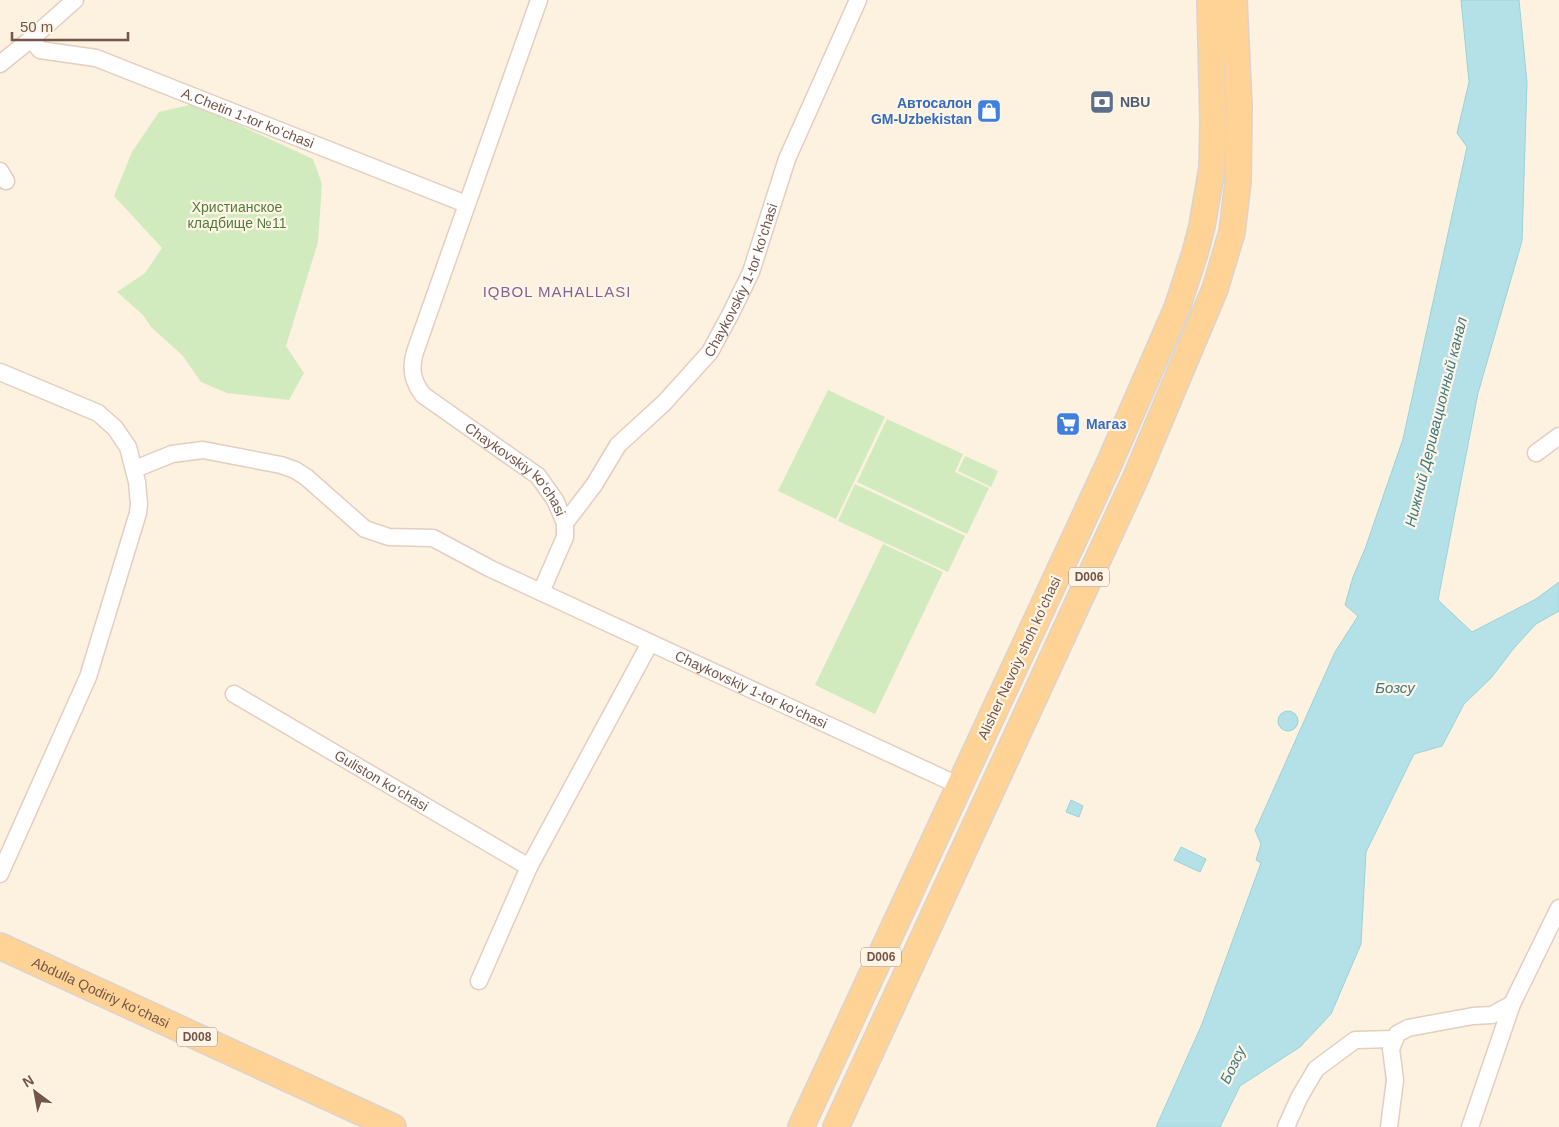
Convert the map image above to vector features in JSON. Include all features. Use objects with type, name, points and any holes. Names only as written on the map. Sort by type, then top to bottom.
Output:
[{"type":"main road","name":"Alisher Navoiy shoh koʻchasi","points":[[801,1127],[1110,464],[1166,334],[1186,281],[1202,226],[1212,168],[1213,122],[1210,0]]},
{"type":"main road","name":"D006","points":[[836,1127],[1136,477],[1215,289],[1232,232],[1238,182],[1239,106],[1234,0]]},
{"type":"main road","name":"Abdulla Qodiriy ko‘chasi","points":[[0,946],[393,1127]]},
{"type":"street","points":[[0,64],[74,0]]},
{"type":"street","name":"Chaykovskiy ko‘chasi","points":[[539,0],[413,359],[412,375],[418,389],[429,400],[538,476],[555,500],[565,523],[565,537],[541,592]]},
{"type":"street","name":"Chaykovskiy 1-tor ko‘chasi","points":[[565,523],[594,485],[618,445],[664,403],[710,352],[751,272],[787,159],[858,0]]},
{"type":"street","name":"A.Chetin 1-tor ko‘chasi","points":[[31,39],[40,50],[96,58],[466,204]]},
{"type":"street","points":[[0,372],[98,413],[107,419],[128,447],[135,469],[139,494],[138,513],[88,676],[0,874]]},
{"type":"street","points":[[1536,453],[1559,436]]},
{"type":"street","points":[[135,469],[172,454],[203,450],[281,465],[295,470],[306,477],[365,529],[389,537],[433,538],[491,569],[541,592]]},
{"type":"street","name":"Chaykovskiy 1-tor ko‘chasi","points":[[541,592],[960,786]]},
{"type":"street","points":[[478,981],[529,867],[650,643]]},
{"type":"street","name":"Guliston ko‘chasi","points":[[234,694],[529,867]]},
{"type":"street","points":[[1470,1127],[1512,1004],[1559,908]]},
{"type":"street","points":[[1389,1127],[1395,1080],[1392,1049],[1397,1034],[1408,1028],[1473,1016],[1492,1015],[1512,1004]]},
{"type":"street","points":[[1286,1127],[1299,1098],[1316,1069],[1355,1040],[1395,1039]]},
{"type":"green space","name":"Христианское кладбище №11","points":[[194,104],[313,159],[322,184],[318,242],[286,346],[304,373],[289,400],[227,393],[201,382],[183,356],[151,327],[143,315],[117,292],[145,273],[162,248],[114,196],[132,152],[159,112]]},
{"type":"green space","points":[[828,390],[885,417],[836,519],[778,491]]},
{"type":"green space","points":[[887,419],[963,454],[955,472],[989,488],[967,534],[857,482]]},
{"type":"green space","points":[[965,456],[998,471],[991,487],[958,471]]},
{"type":"green space","points":[[855,484],[965,536],[948,572],[838,521]]},
{"type":"green space","points":[[883,544],[943,572],[875,714],[815,685]]},
{"type":"water","name":"Бозсу","points":[[1461,0],[1519,0],[1527,82],[1522,241],[1478,393],[1438,600],[1472,632],[1536,599],[1559,582],[1559,611],[1536,624],[1514,648],[1491,678],[1464,704],[1442,746],[1414,754],[1366,852],[1361,944],[1331,1014],[1300,1047],[1240,1086],[1220,1127],[1156,1127],[1202,1024],[1261,863],[1256,860],[1261,844],[1255,830],[1335,652],[1358,616],[1345,605],[1353,577],[1365,549],[1403,439],[1467,147],[1457,133],[1469,82]]},
{"type":"water","points":[[1284,711],[1292,711],[1298,717],[1298,725],[1292,731],[1284,731],[1278,725],[1278,717]]},
{"type":"water","points":[[1071,800],[1083,806],[1079,817],[1066,812]]},
{"type":"water","points":[[1181,847],[1206,859],[1200,872],[1174,860]]},
{"type":"place","name":"NBU","points":[[1102,102]]},
{"type":"place","name":"Автосалон GM-Uzbekistan","points":[[989,111]]},
{"type":"place","name":"Магаз","points":[[1068,424]]},
{"type":"district","name":"IQBOL MAHALLASI","points":[[557,292]]},
{"type":"water label","name":"Нижний Деривационный канал","points":[[1436,422]]}]
